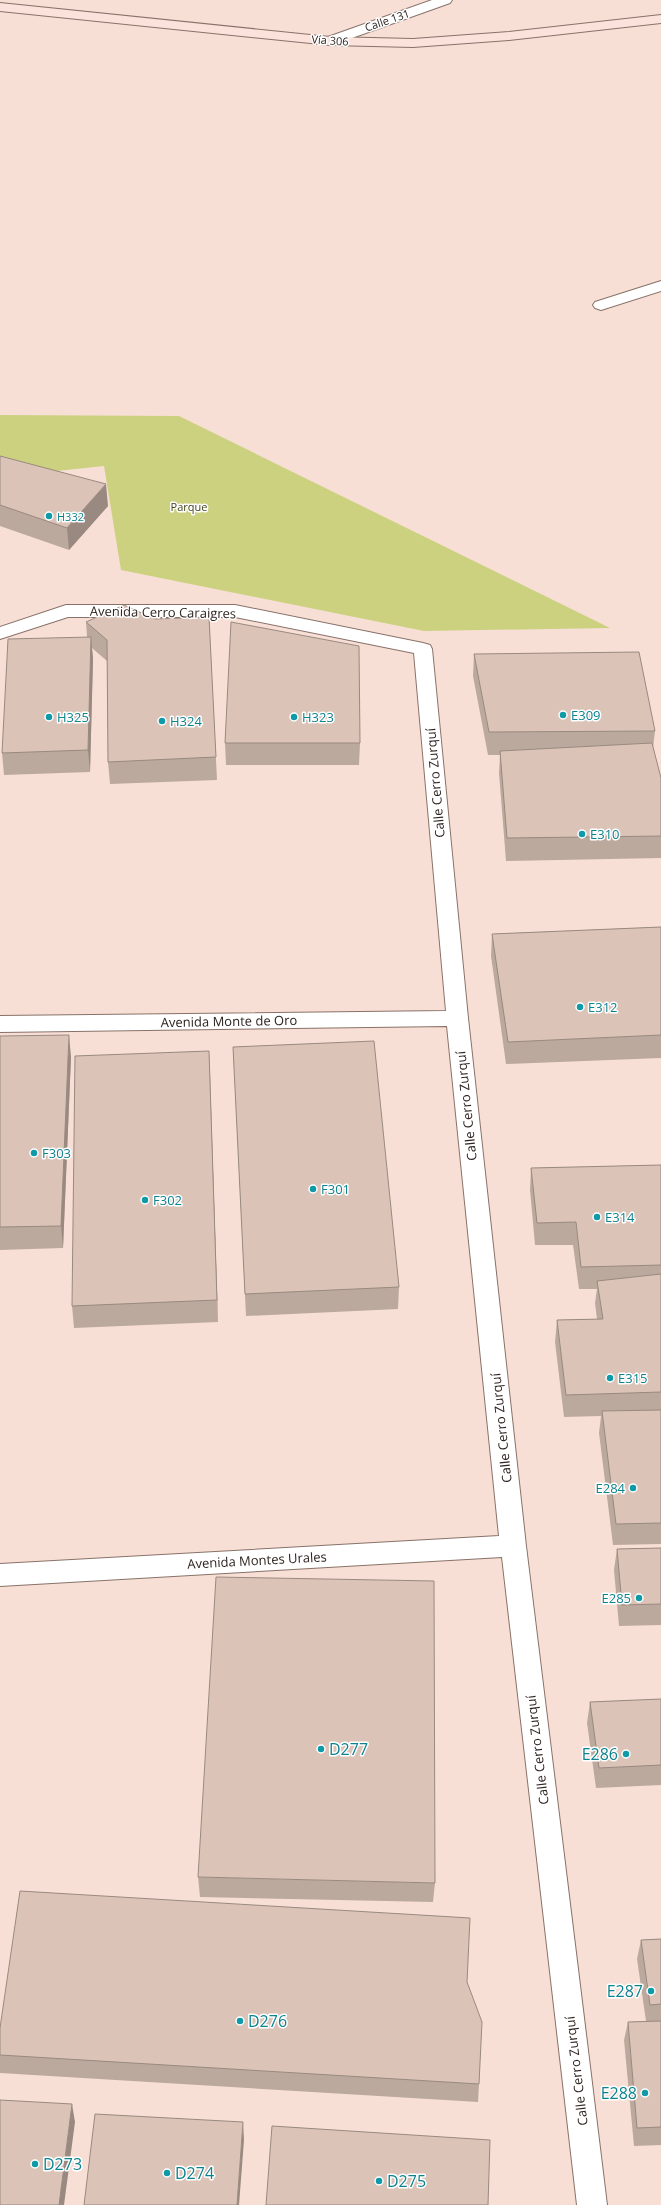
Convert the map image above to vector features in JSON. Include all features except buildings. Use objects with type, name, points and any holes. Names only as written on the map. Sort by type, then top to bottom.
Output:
[{"type":"street","name":"Calle 131","points":[[330,41],[445,0]]},
{"type":"street","name":"Vía 306","points":[[0,7],[330,41],[413,43],[509,36],[661,19]]},
{"type":"street","points":[[601,305],[661,286]]},
{"type":"street","name":"Avenida Cerro Caraigres","points":[[0,633],[66,611],[235,611],[423,649]]},
{"type":"street","name":"Calle Cerro Zurquí","points":[[423,649],[457,1018],[513,1546],[592,2205]]},
{"type":"street","name":"Avenida Monte de Oro","points":[[0,1024],[457,1018]]},
{"type":"street","name":"Avenida Montes Urales","points":[[0,1575],[513,1546]]},
{"type":"green space","name":"Parque","points":[[0,415],[179,416],[610,628],[424,631],[121,570],[104,466],[0,477]]},
{"type":"place","name":"H332","points":[[49,516]]},
{"type":"place","name":"E309","points":[[563,715]]},
{"type":"place","name":"H325","points":[[49,717]]},
{"type":"place","name":"H323","points":[[294,717]]},
{"type":"place","name":"H324","points":[[162,721]]},
{"type":"place","name":"E310","points":[[582,834]]},
{"type":"place","name":"E312","points":[[580,1007]]},
{"type":"place","name":"F303","points":[[34,1153]]},
{"type":"place","name":"F301","points":[[313,1189]]},
{"type":"place","name":"F302","points":[[145,1200]]},
{"type":"place","name":"E314","points":[[597,1217]]},
{"type":"place","name":"E315","points":[[610,1378]]},
{"type":"place","name":"E284","points":[[633,1488]]},
{"type":"place","name":"E285","points":[[639,1598]]},
{"type":"place","name":"D277","points":[[321,1749]]},
{"type":"place","name":"E286","points":[[626,1754]]},
{"type":"place","name":"E287","points":[[651,1991]]},
{"type":"place","name":"D276","points":[[240,2021]]},
{"type":"place","name":"E288","points":[[645,2093]]},
{"type":"place","name":"D273","points":[[35,2164]]},
{"type":"place","name":"D274","points":[[167,2173]]},
{"type":"place","name":"D275","points":[[379,2181]]}]
